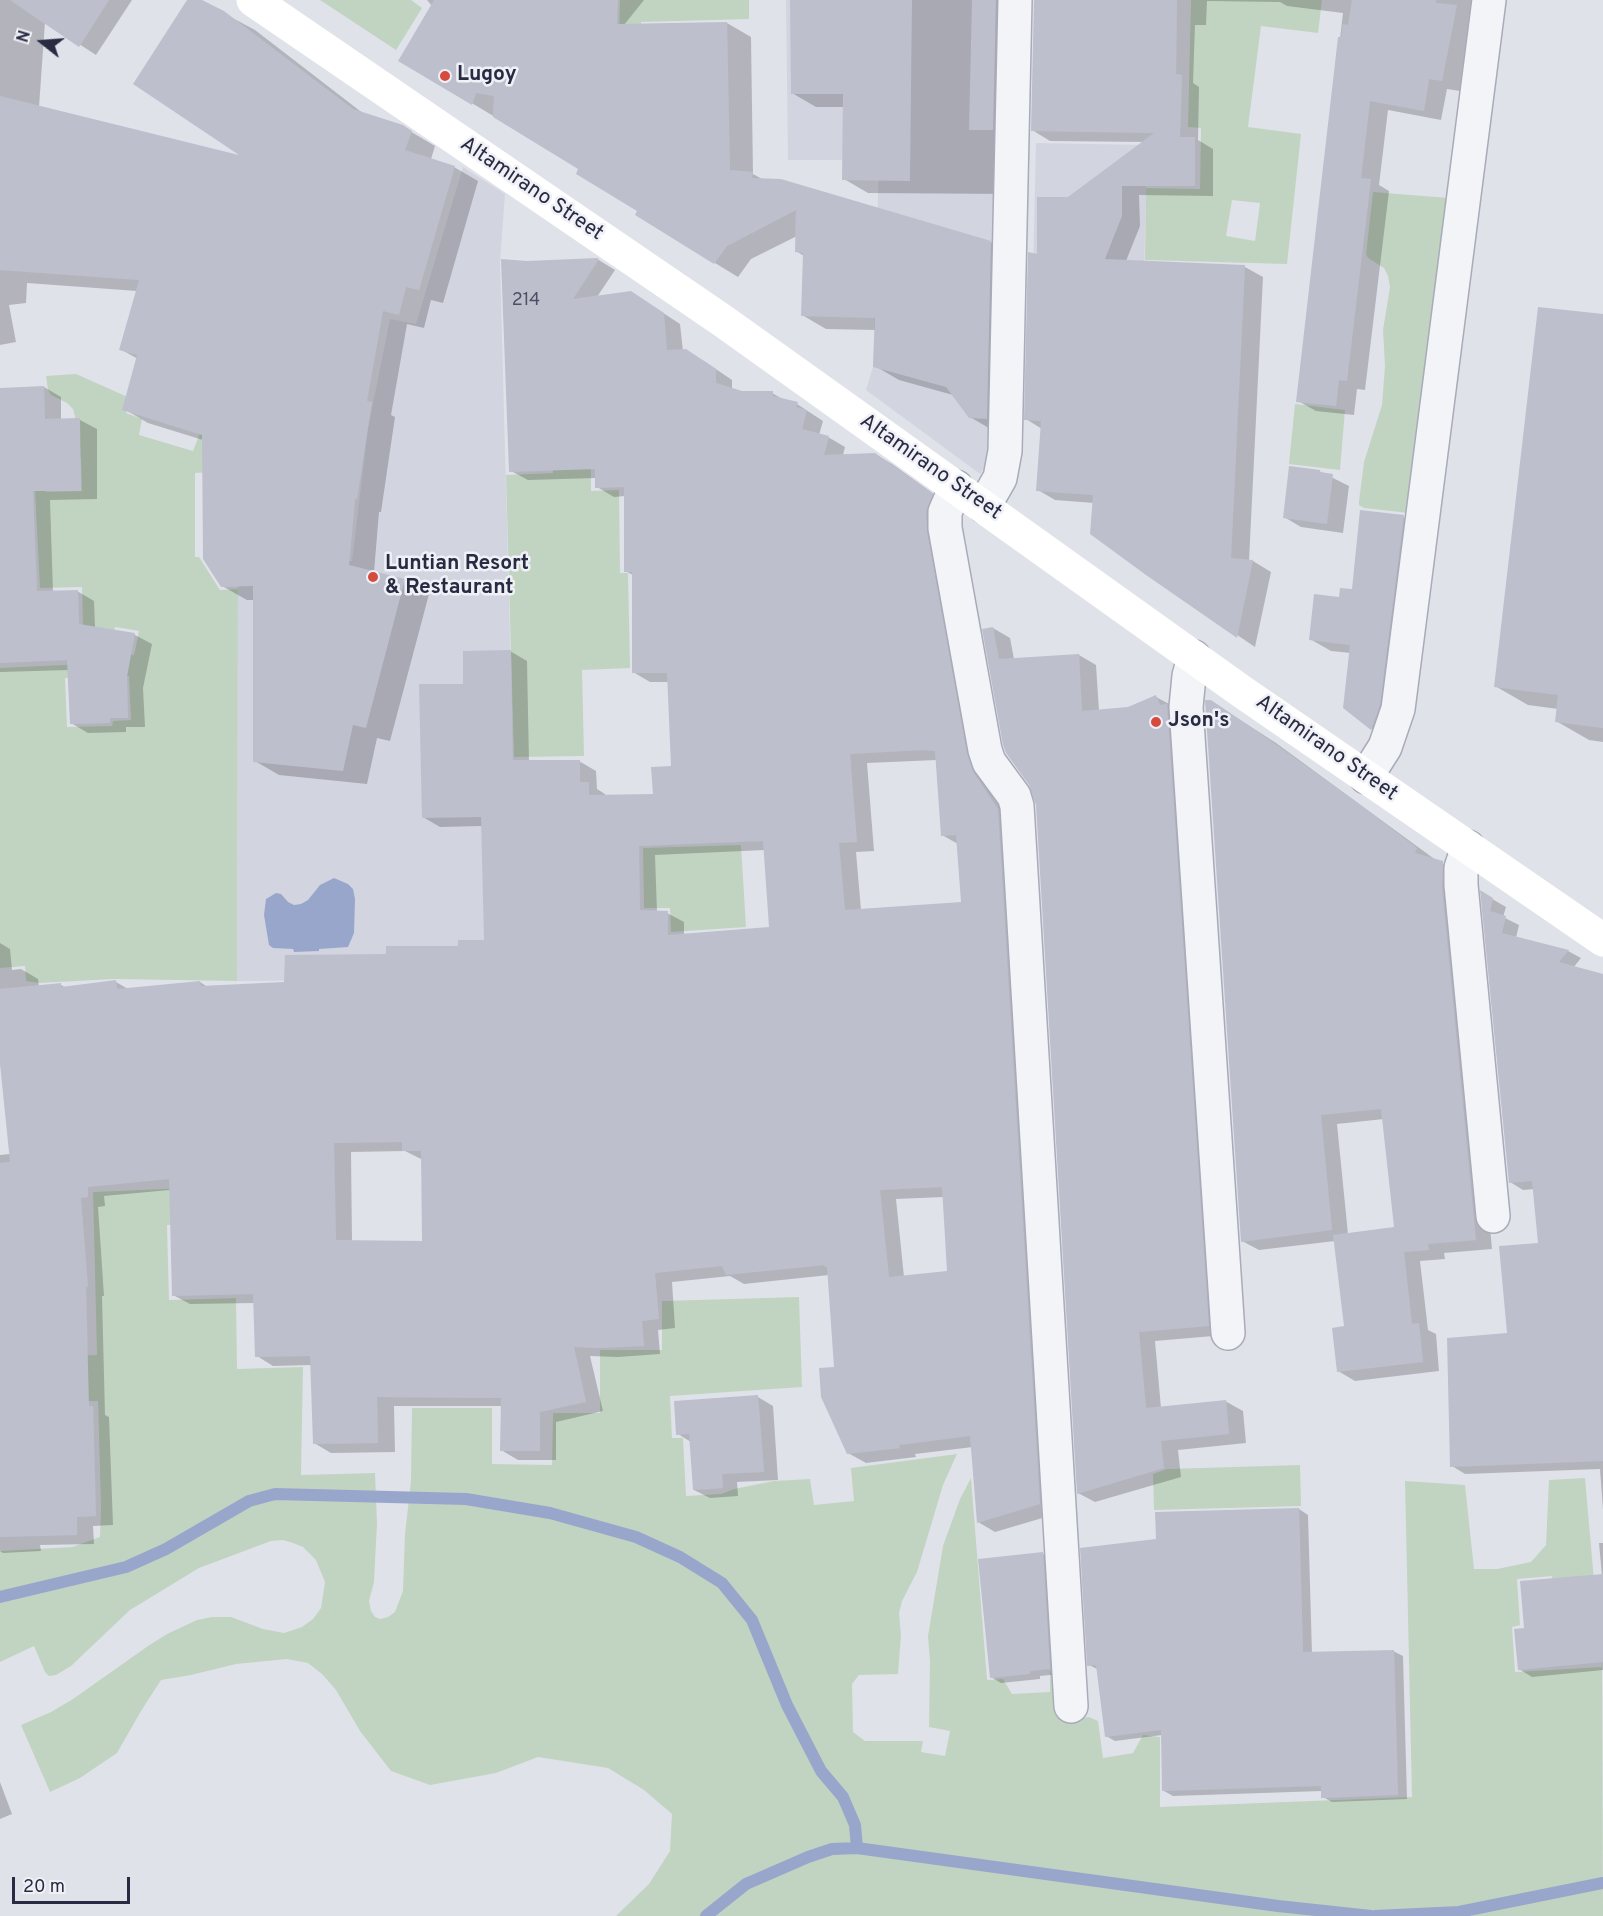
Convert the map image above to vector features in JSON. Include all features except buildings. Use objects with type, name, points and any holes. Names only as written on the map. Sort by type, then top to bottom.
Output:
[{"type":"main road","name":"Altamirano Street","points":[[262,2],[723,321],[1194,657],[1603,940]]},
{"type":"street","points":[[984,506],[1000,478],[1005,460],[1015,0]]},
{"type":"street","points":[[1366,777],[1385,747],[1398,709],[1489,0]]},
{"type":"street","points":[[956,487],[945,512],[945,528],[986,750],[989,762],[1014,796],[1017,806],[1071,1706]]},
{"type":"street","points":[[1194,657],[1187,686],[1186,707],[1228,1333]]},
{"type":"street","points":[[1468,847],[1461,868],[1461,885],[1493,1216]]},
{"type":"shaded area","points":[[786,0],[1000,0],[991,457],[980,474],[866,390],[873,367],[879,160],[788,160]]},
{"type":"shaded area","points":[[1036,143],[1147,145],[1144,276],[1033,274]]},
{"type":"shaded area","name":"Luntian Resort & Restaurant","points":[[463,167],[505,194],[500,262],[519,979],[237,981],[238,564],[352,561],[368,428],[390,319],[416,324]]},
{"type":"green space","points":[[320,0],[411,0],[422,8],[396,50]]},
{"type":"green space","points":[[620,0],[749,0],[749,19],[641,22],[645,81],[618,68]]},
{"type":"green space","points":[[1191,0],[1322,0],[1318,33],[1261,26],[1248,127],[1301,134],[1287,264],[1145,260],[1146,188],[1200,189],[1201,128],[1188,127]],"holes":[[[1232,200],[1260,203],[1255,241],[1226,236]]]},
{"type":"green space","points":[[1373,192],[1449,198],[1409,513],[1364,508],[1359,505],[1364,462],[1382,405],[1385,366],[1383,330],[1390,287],[1384,268],[1368,258],[1366,254]]},
{"type":"green space","points":[[76,374],[130,398],[126,413],[142,419],[139,435],[193,451],[200,433],[199,405],[212,472],[195,473],[195,557],[199,557],[220,590],[238,589],[237,981],[115,979],[38,983],[26,981],[25,966],[0,968],[0,668],[84,664],[82,587],[40,588],[33,452],[46,452],[46,492],[82,491],[81,459],[77,454],[73,409],[67,403],[51,395],[46,376]],"holes":[[[115,627],[139,631],[134,655],[111,651]],[[129,676],[131,720],[113,721],[112,726],[67,727],[65,678]]]},
{"type":"green space","points":[[1295,404],[1345,410],[1340,470],[1289,464]]},
{"type":"green space","points":[[552,430],[591,444],[591,491],[619,490],[620,573],[628,573],[630,668],[582,670],[584,756],[514,757],[506,475],[553,473]]},
{"type":"green space","points":[[741,845],[746,927],[671,932],[670,908],[644,908],[643,848]]},
{"type":"green space","points":[[233,1186],[234,1222],[167,1225],[169,1300],[236,1298],[237,1369],[303,1367],[301,1475],[375,1473],[377,1523],[374,1582],[369,1601],[375,1617],[380,1619],[388,1617],[395,1612],[403,1591],[405,1534],[411,1481],[412,1408],[492,1408],[492,1464],[552,1465],[553,1413],[600,1413],[600,1350],[662,1350],[662,1301],[799,1297],[802,1387],[670,1396],[672,1438],[683,1438],[686,1496],[721,1494],[774,1481],[810,1479],[814,1505],[854,1501],[851,1468],[957,1454],[943,1485],[917,1572],[902,1601],[899,1613],[901,1635],[898,1674],[859,1675],[852,1684],[853,1732],[865,1741],[923,1741],[921,1752],[945,1756],[950,1731],[929,1727],[928,1636],[943,1546],[960,1499],[971,1478],[987,1680],[1003,1679],[1012,1694],[1050,1692],[1050,1671],[1063,1671],[1079,1718],[1089,1717],[1098,1721],[1103,1758],[1133,1753],[1143,1735],[1160,1737],[1160,1807],[1412,1797],[1405,1481],[1465,1485],[1474,1569],[1497,1569],[1531,1562],[1546,1545],[1549,1480],[1585,1478],[1597,1615],[1555,1599],[1552,1576],[1517,1579],[1520,1625],[1512,1627],[1515,1672],[1602,1667],[1603,1916],[616,1916],[649,1884],[670,1851],[672,1814],[644,1790],[608,1768],[538,1757],[496,1773],[430,1785],[391,1771],[360,1731],[336,1690],[322,1674],[308,1663],[287,1659],[236,1664],[161,1680],[117,1753],[80,1778],[50,1792],[21,1725],[73,1699],[148,1646],[197,1620],[231,1617],[263,1629],[284,1633],[302,1627],[313,1619],[321,1608],[325,1582],[316,1560],[303,1547],[283,1540],[271,1541],[199,1568],[130,1610],[71,1666],[56,1675],[49,1676],[45,1672],[34,1646],[0,1662],[0,1551],[72,1547],[100,1537],[98,1401],[34,1403],[33,1357],[97,1355],[93,1192]]},
{"type":"green space","points":[[1300,1465],[1301,1506],[1154,1510],[1153,1474],[1167,1469]]},
{"type":"water","points":[[334,878],[348,884],[353,889],[354,933],[348,947],[294,952],[293,949],[273,948],[269,945],[264,915],[266,899],[276,893],[281,894],[294,905],[301,904],[308,900],[320,885]]},
{"type":"waterway","points":[[0,1597],[126,1567],[166,1549],[249,1501],[275,1494],[466,1499],[550,1513],[636,1537],[680,1557],[722,1583],[752,1620],[787,1705],[821,1771],[843,1797],[855,1825],[857,1848]]},
{"type":"waterway","points":[[706,1916],[746,1884],[832,1849],[857,1848],[1278,1906],[1371,1916]]},
{"type":"waterway","points":[[1375,1916],[1459,1912],[1603,1883]]},
{"type":"place","name":"Lugoy","points":[[445,76]]},
{"type":"place","name":"Luntian Resort & Restaurant","points":[[373,577]]},
{"type":"place","name":"Json's","points":[[1156,722]]}]
